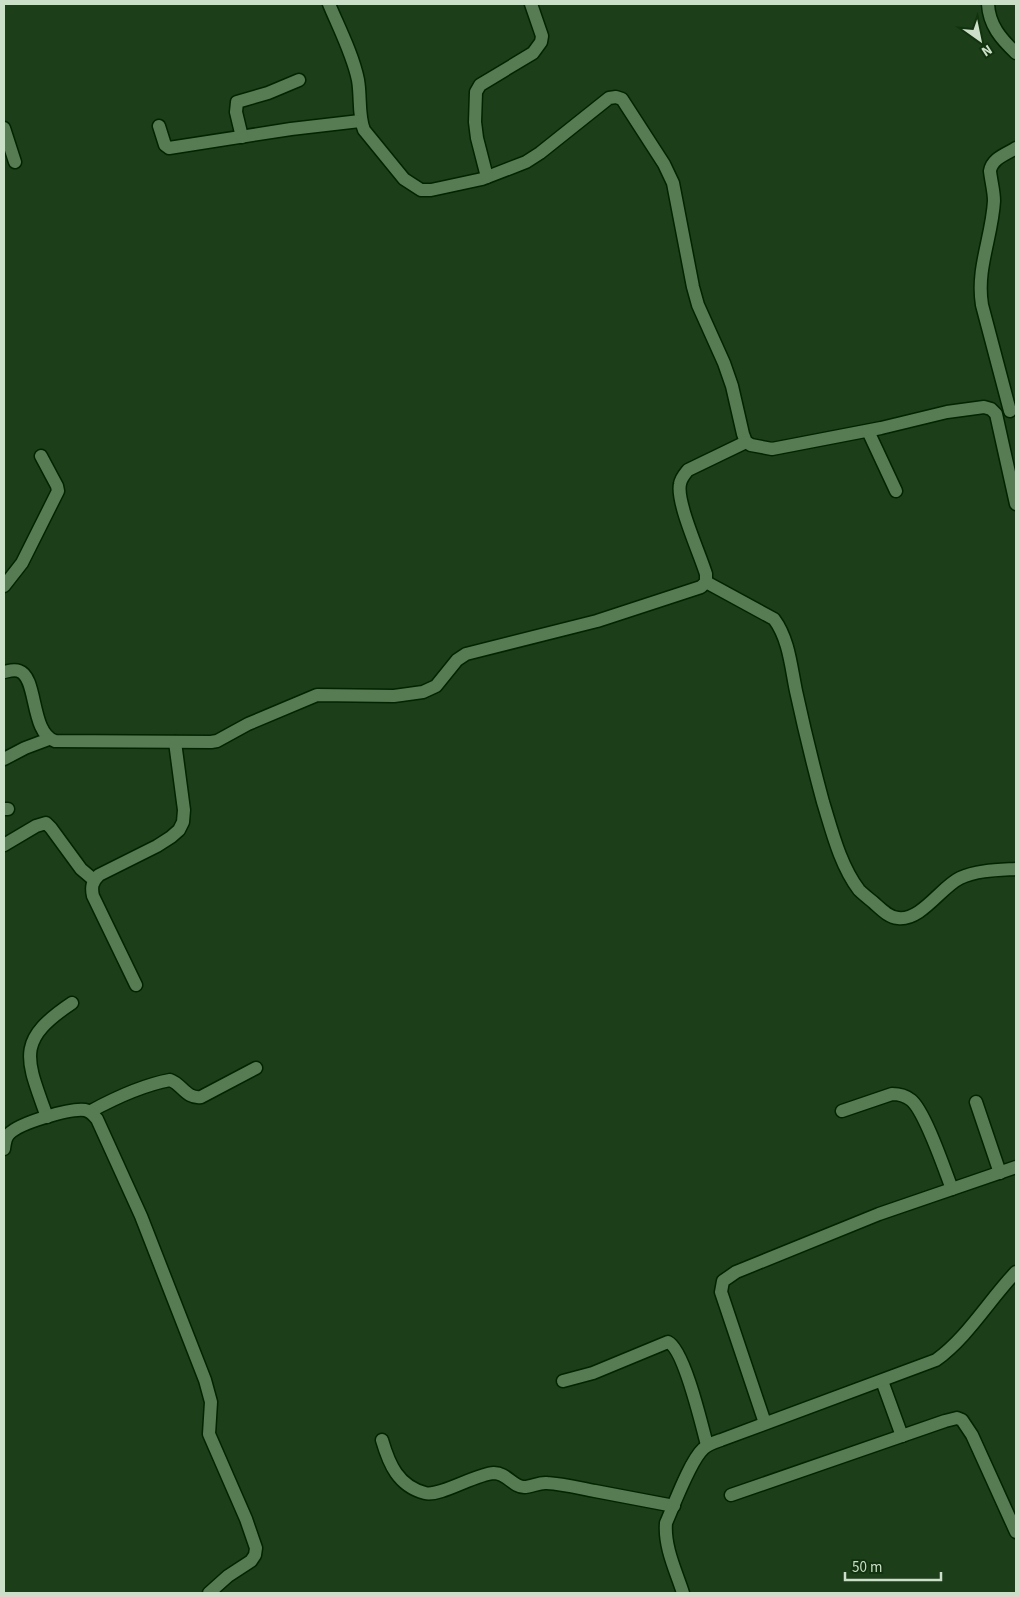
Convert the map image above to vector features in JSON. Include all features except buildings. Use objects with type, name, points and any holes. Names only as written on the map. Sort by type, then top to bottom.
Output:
[{"type":"street","points":[[329,4],[358,80],[361,103],[360,121],[364,130],[404,179],[421,190],[431,190],[508,170],[533,157],[609,98],[616,97],[622,99],[664,164],[673,183],[698,305],[724,363],[746,442],[751,446],[772,449],[868,431],[947,412],[984,407],[1013,412],[980,292],[982,264],[994,203],[990,166],[1016,148]]},
{"type":"street","points":[[487,177],[477,138],[475,122],[476,92],[480,85],[533,53],[537,48],[542,36],[531,4]]},
{"type":"street","points":[[988,4],[995,29],[1004,42],[1016,53]]},
{"type":"street","points":[[242,137],[235,107],[237,102],[268,93],[299,80]]},
{"type":"street","points":[[159,126],[165,145],[169,148],[360,121]]},
{"type":"street","points":[[4,128],[15,162]]},
{"type":"street","points":[[991,409],[996,414],[999,424],[1016,504]]},
{"type":"street","points":[[868,431],[896,491]]},
{"type":"street","points":[[4,759],[25,748],[49,739],[64,741],[217,741],[248,724],[316,695],[394,696],[423,692],[436,686],[457,660],[466,654],[606,618],[694,591],[706,582],[706,574],[681,503],[680,484],[682,476],[688,470],[746,442]]},
{"type":"street","points":[[4,586],[22,563],[58,492],[57,486],[41,456]]},
{"type":"street","points":[[706,582],[774,619],[780,628],[789,659],[808,750],[827,816],[836,844],[860,891],[888,915],[904,918],[921,910],[953,881],[963,876],[1016,869]]},
{"type":"street","points":[[5,668],[25,674],[42,728],[49,739]]},
{"type":"street","points":[[136,985],[93,896],[91,887],[94,880],[107,870],[157,846],[179,830],[183,822],[184,810],[175,742]]},
{"type":"street","points":[[4,845],[36,826],[46,824],[81,868],[94,880]]},
{"type":"street","points":[[47,1117],[30,1066],[29,1055],[31,1046],[44,1025],[52,1016],[72,1002]]},
{"type":"street","points":[[4,1149],[6,1139],[12,1132],[47,1117],[84,1110],[91,1111],[125,1094],[170,1080],[174,1081],[190,1096],[200,1097],[256,1068]]},
{"type":"street","points":[[842,1111],[892,1094],[897,1094],[911,1100],[919,1110],[934,1142],[952,1189]]},
{"type":"street","points":[[976,1102],[1000,1173]]},
{"type":"street","points":[[91,1111],[97,1119],[141,1216],[205,1380],[211,1402],[209,1434],[246,1519],[256,1548],[255,1555],[251,1560],[228,1576],[209,1593]]},
{"type":"street","points":[[765,1423],[721,1292],[723,1281],[736,1272],[879,1214],[1016,1167]]},
{"type":"street","points":[[683,1593],[669,1550],[665,1533],[666,1523],[692,1466],[701,1451],[707,1446],[765,1423],[928,1364],[944,1354],[957,1342],[1016,1272]]},
{"type":"street","points":[[563,1381],[593,1374],[668,1342],[675,1348],[684,1368],[707,1446]]},
{"type":"street","points":[[882,1381],[902,1436]]},
{"type":"street","points":[[731,1495],[957,1418],[962,1420],[972,1434],[1016,1532]]},
{"type":"street","points":[[382,1440],[388,1460],[396,1474],[418,1490],[427,1494],[433,1494],[462,1482],[495,1473],[506,1476],[519,1486],[524,1487],[543,1483],[562,1484],[674,1506]]}]
